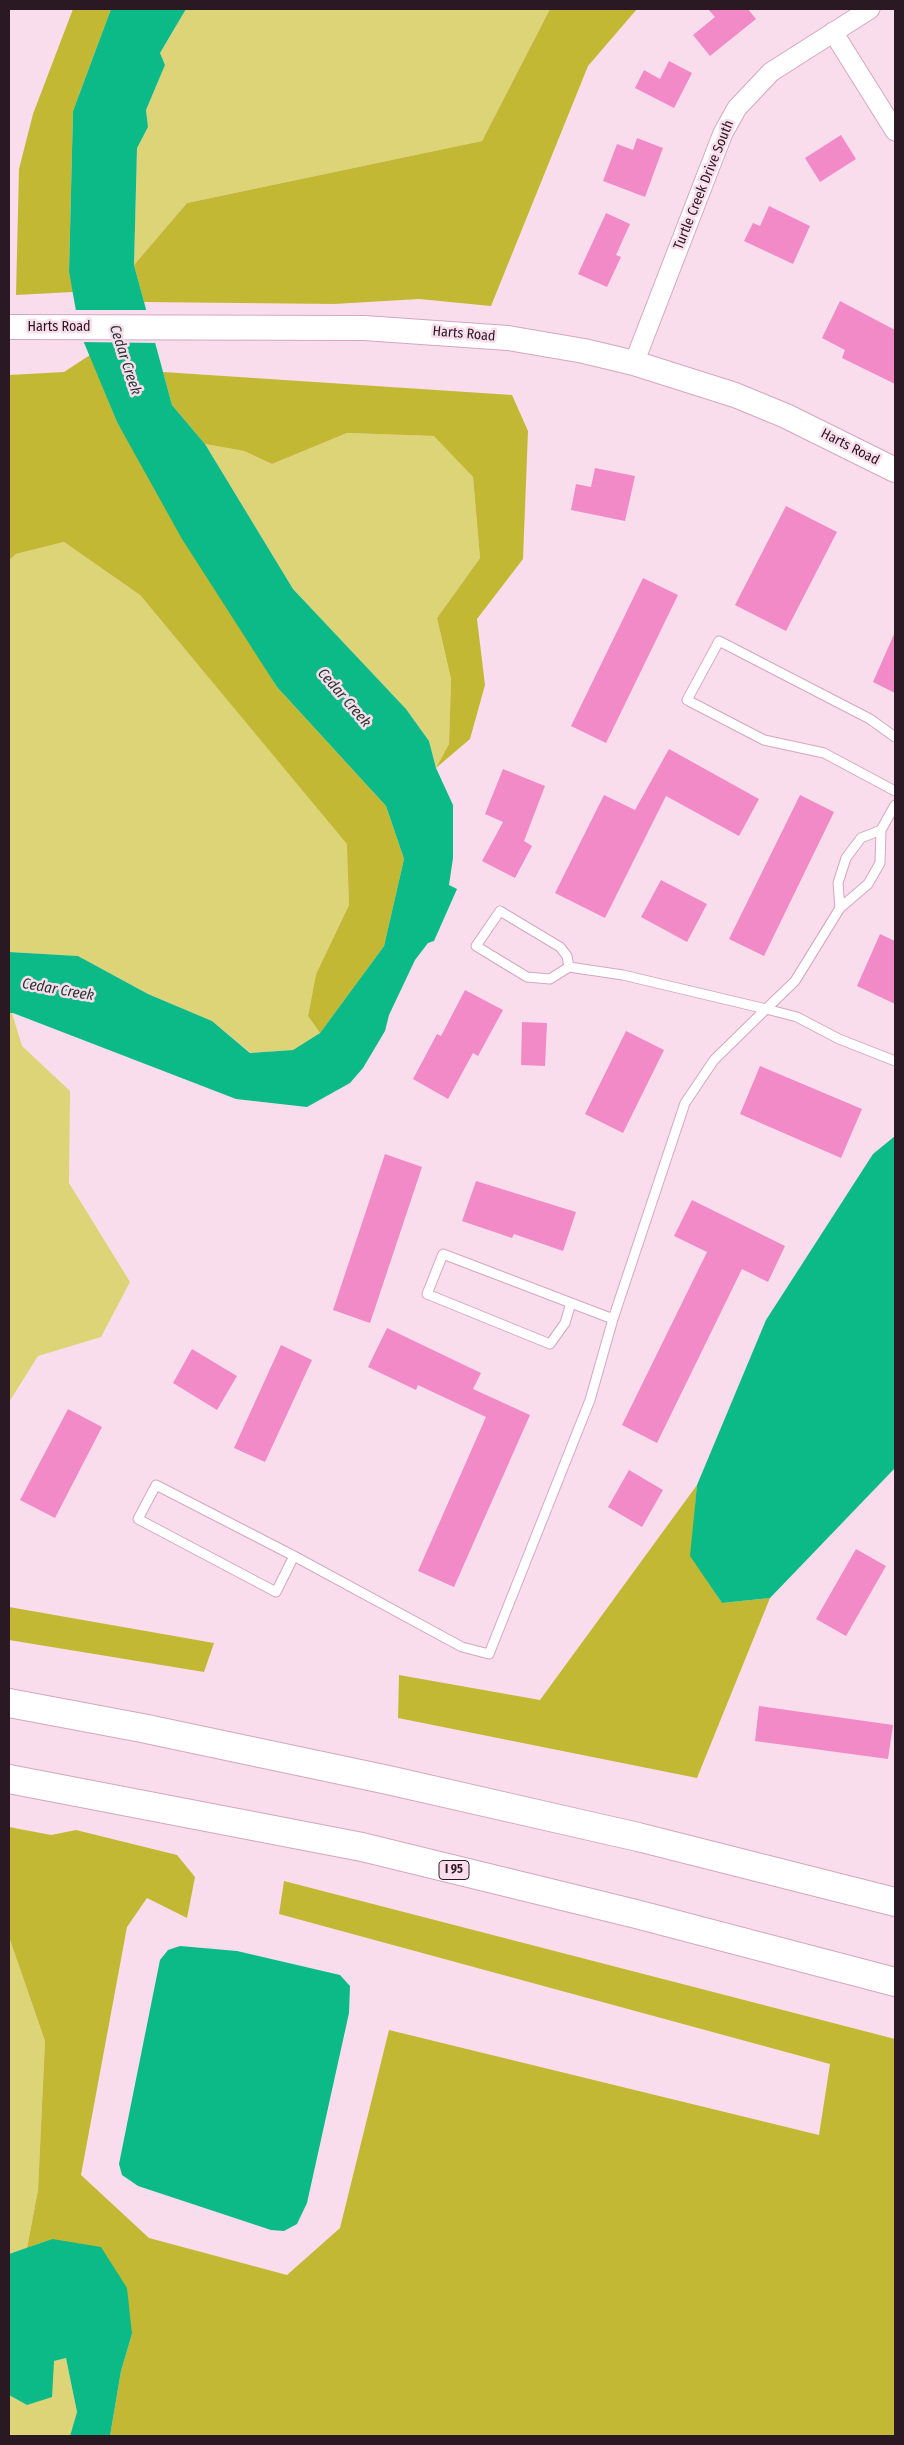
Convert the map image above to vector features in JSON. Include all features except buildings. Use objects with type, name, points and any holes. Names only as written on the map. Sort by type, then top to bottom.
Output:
[{"type":"highway","points":[[9,1703],[142,1728],[445,1793],[638,1837],[895,1902]]},
{"type":"highway","name":"I 95","points":[[9,1779],[362,1847],[636,1914],[895,1982]]},
{"type":"street","name":"Turtle Creek Drive South","points":[[634,363],[723,133],[737,108],[771,72],[870,9]]},
{"type":"street","points":[[833,32],[895,131]]},
{"type":"street","name":"Harts Road","points":[[9,327],[364,328],[429,331],[508,338],[584,351],[634,363],[735,395],[786,416],[895,470]]},
{"type":"lane","points":[[895,737],[870,720],[719,641],[686,700],[764,740],[824,753],[895,791]]},
{"type":"lane","points":[[294,1556],[276,1592],[138,1518],[156,1485],[294,1556],[462,1648],[489,1654],[590,1400],[613,1318],[685,1103],[714,1060],[795,981],[840,908],[868,884],[880,863],[881,830],[895,805]]},
{"type":"lane","points":[[840,908],[838,883],[846,858],[862,838],[881,830]]},
{"type":"lane","points":[[569,967],[567,956],[560,947],[500,911],[476,946],[527,977],[550,979],[569,967],[623,975],[797,1017],[839,1039],[895,1061]]},
{"type":"lane","points":[[571,1303],[565,1323],[550,1344],[427,1294],[442,1254],[613,1318]]},
{"type":"shaded area","points":[[73,9],[111,9],[73,111],[69,272],[73,292],[16,295],[19,169],[33,114]]},
{"type":"shaded area","points":[[186,9],[550,9],[482,141],[187,203],[134,265],[137,147],[148,127],[146,110],[165,65],[160,53]]},
{"type":"shaded area","points":[[550,9],[637,9],[588,66],[491,306],[419,299],[334,304],[144,302],[134,265],[187,203],[482,141]]},
{"type":"shaded area","points":[[90,355],[117,422],[277,687],[386,806],[404,859],[384,946],[320,1033],[308,1016],[316,974],[349,905],[347,844],[140,595],[64,542],[16,554],[9,560],[9,375],[64,372]]},
{"type":"shaded area","points":[[163,372],[512,395],[528,431],[523,559],[477,619],[485,685],[470,739],[436,768],[449,744],[451,679],[437,618],[480,558],[473,477],[434,436],[347,433],[272,464],[244,451],[205,444],[172,405]]},
{"type":"shaded area","points":[[347,433],[435,436],[473,477],[480,558],[437,618],[451,679],[449,744],[436,768],[429,741],[406,709],[293,589],[205,444],[244,451],[272,464]]},
{"type":"shaded area","points":[[64,542],[140,595],[348,844],[349,905],[316,974],[308,1016],[320,1033],[293,1050],[251,1053],[212,1021],[148,994],[78,956],[9,952],[9,560],[16,554]]},
{"type":"shaded area","points":[[9,1013],[12,1013],[22,1046],[70,1091],[69,1183],[130,1282],[101,1337],[38,1356],[9,1402]]},
{"type":"shaded area","points":[[697,1485],[691,1556],[722,1603],[770,1598],[697,1778],[398,1718],[399,1675],[540,1700]]},
{"type":"shaded area","points":[[9,1607],[214,1643],[204,1672],[9,1640]]},
{"type":"shaded area","points":[[9,1827],[51,1835],[76,1830],[177,1855],[195,1877],[187,1918],[147,1898],[127,1927],[81,2175],[149,2238],[287,2275],[340,2228],[389,2030],[819,2135],[830,2064],[279,1914],[284,1881],[895,2039],[895,2436],[110,2436],[121,2371],[132,2334],[52,2239],[27,2248],[38,2190],[45,2041],[9,1937]]},
{"type":"shaded area","points":[[9,1937],[45,2041],[38,2190],[27,2248],[9,2254]]},
{"type":"shaded area","points":[[66,2358],[77,2412],[70,2436],[9,2436],[9,2395],[27,2405],[54,2361]]},
{"type":"water","name":"Cedar Creek","points":[[111,9],[186,9],[160,53],[165,65],[146,110],[148,127],[137,148],[134,265],[172,405],[205,444],[293,589],[406,709],[429,741],[436,768],[453,805],[453,858],[449,885],[457,889],[434,941],[428,943],[415,960],[389,1015],[385,1031],[363,1068],[350,1083],[307,1107],[236,1099],[9,1013],[9,952],[78,956],[148,994],[212,1021],[250,1053],[293,1050],[320,1033],[384,946],[404,859],[386,806],[277,687],[182,539],[117,422],[80,333],[69,272],[73,111]]},
{"type":"water","points":[[895,1136],[895,1468],[770,1598],[722,1603],[690,1556],[697,1485],[766,1320],[873,1154]]},
{"type":"water","points":[[180,1946],[237,1951],[340,1975],[350,1986],[349,2013],[307,2203],[297,2224],[284,2231],[271,2230],[138,2186],[122,2175],[119,2164],[160,1960],[168,1950]]},
{"type":"water","points":[[52,2239],[101,2247],[127,2288],[132,2334],[121,2371],[110,2436],[70,2436],[77,2412],[66,2358],[54,2361],[52,2397],[27,2405],[9,2395],[9,2254]]},
{"type":"pier","points":[[73,310],[149,310],[157,343],[82,342]]}]
